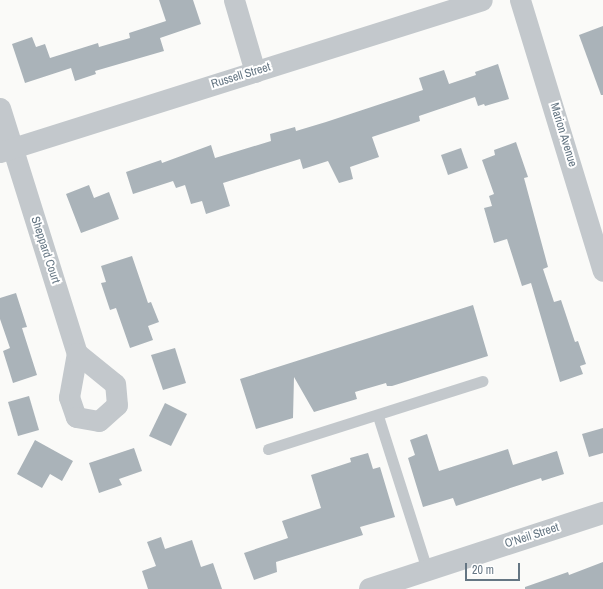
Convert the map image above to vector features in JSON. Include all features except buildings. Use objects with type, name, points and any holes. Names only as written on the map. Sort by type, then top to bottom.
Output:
[{"type":"street","points":[[234,0],[255,72]]},
{"type":"street","name":"Russell Street","points":[[6,150],[482,0]]},
{"type":"street","name":"Marion Avenue","points":[[520,0],[596,220],[601,261]]},
{"type":"street","name":"Sheppard Court","points":[[0,108],[6,150],[77,353]]},
{"type":"street","name":"O'Neil Street","points":[[370,589],[603,513]]},
{"type":"lane","points":[[268,449],[378,416],[482,382]]},
{"type":"lane","points":[[378,416],[428,570]]}]
